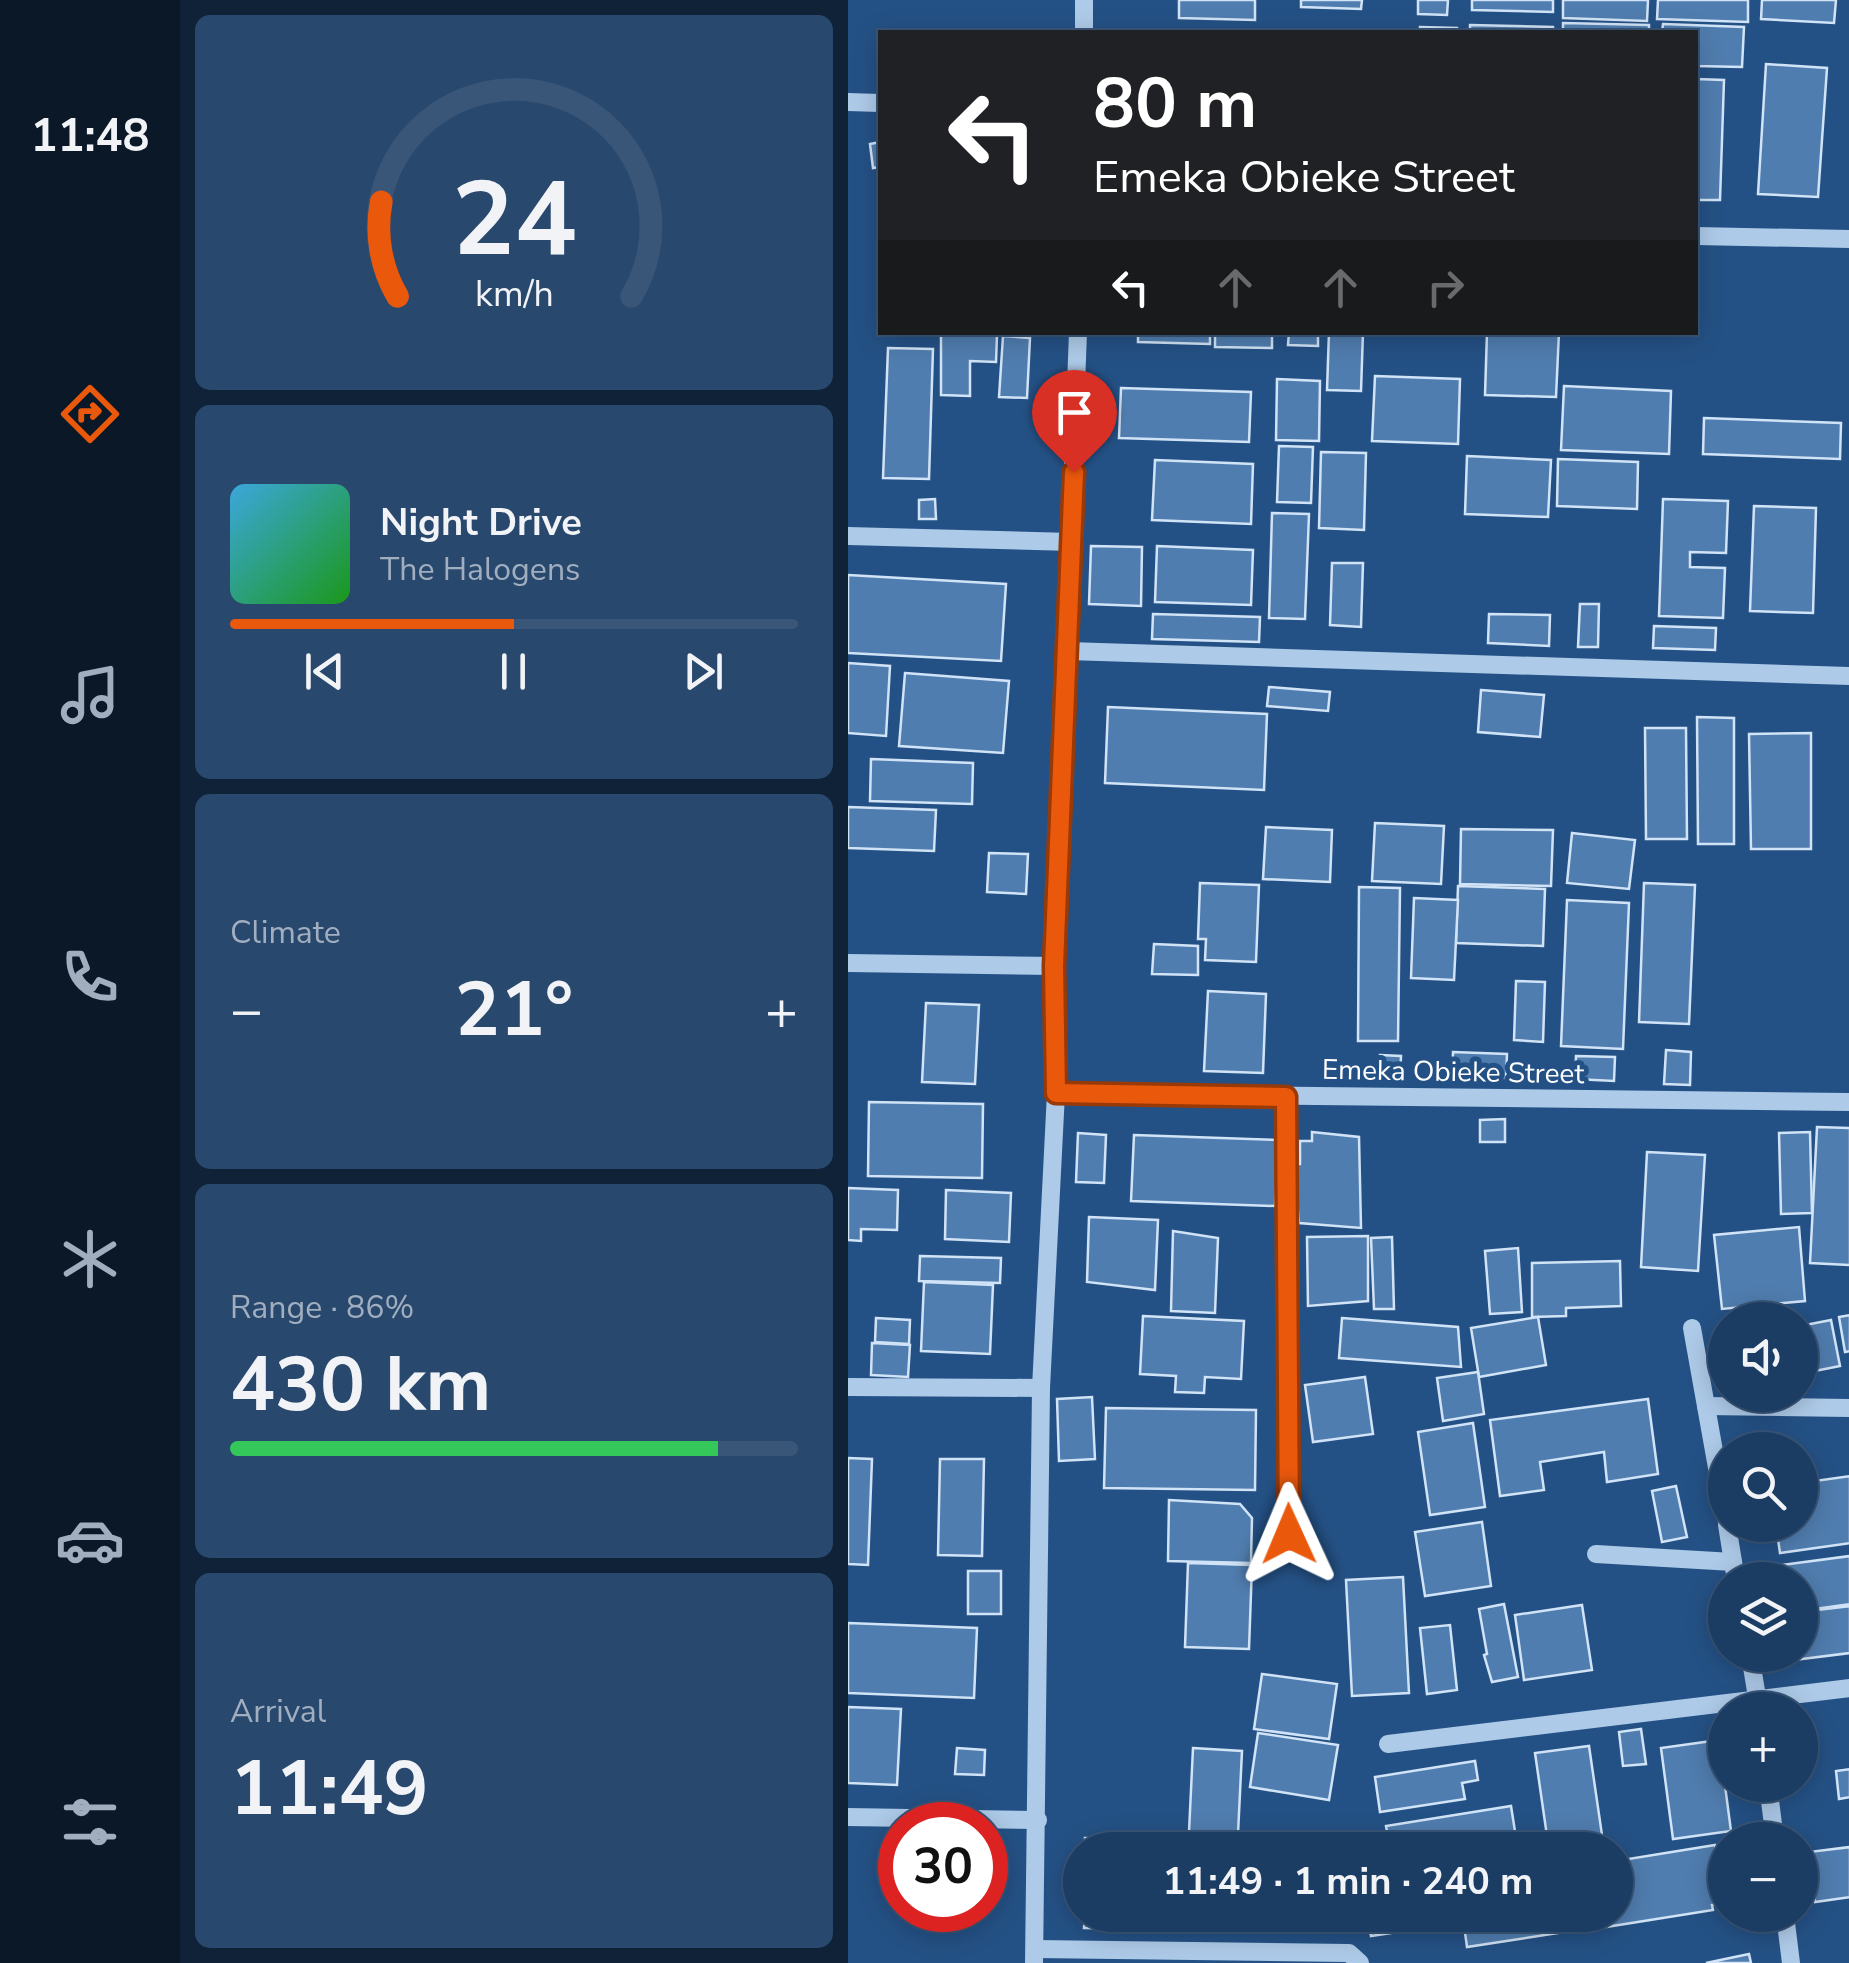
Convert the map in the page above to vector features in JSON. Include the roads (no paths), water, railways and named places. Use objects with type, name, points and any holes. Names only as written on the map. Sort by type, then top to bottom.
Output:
[{"type":"street","points":[[1084,0],[1084,30]]},
{"type":"street","points":[[848,102],[878,104]]},
{"type":"street","points":[[1698,236],[1850,239]]},
{"type":"street","points":[[1078,335],[1054,966],[1056,1093],[1042,1388],[1034,1956],[1350,1954],[1360,1963]]},
{"type":"street","points":[[848,536],[1072,542]]},
{"type":"street","points":[[1068,651],[1850,676]]},
{"type":"street","points":[[848,963],[1054,966]]},
{"type":"street","name":"Emeka Obieke Street","points":[[1056,1093],[1850,1102]]},
{"type":"street","points":[[1286,1097],[1289,1534]]},
{"type":"street","points":[[1692,1328],[1711,1432]]},
{"type":"street","points":[[848,1386],[1042,1388]]},
{"type":"street","points":[[1706,1406],[1850,1408]]},
{"type":"street","points":[[1596,1554],[1708,1568]]},
{"type":"street","points":[[1818,1694],[1850,1688]]},
{"type":"street","points":[[1388,1744],[1708,1710]]},
{"type":"street","points":[[848,1817],[1038,1820]]},
{"type":"street","points":[[1787,1932],[1791,1963]]}]
